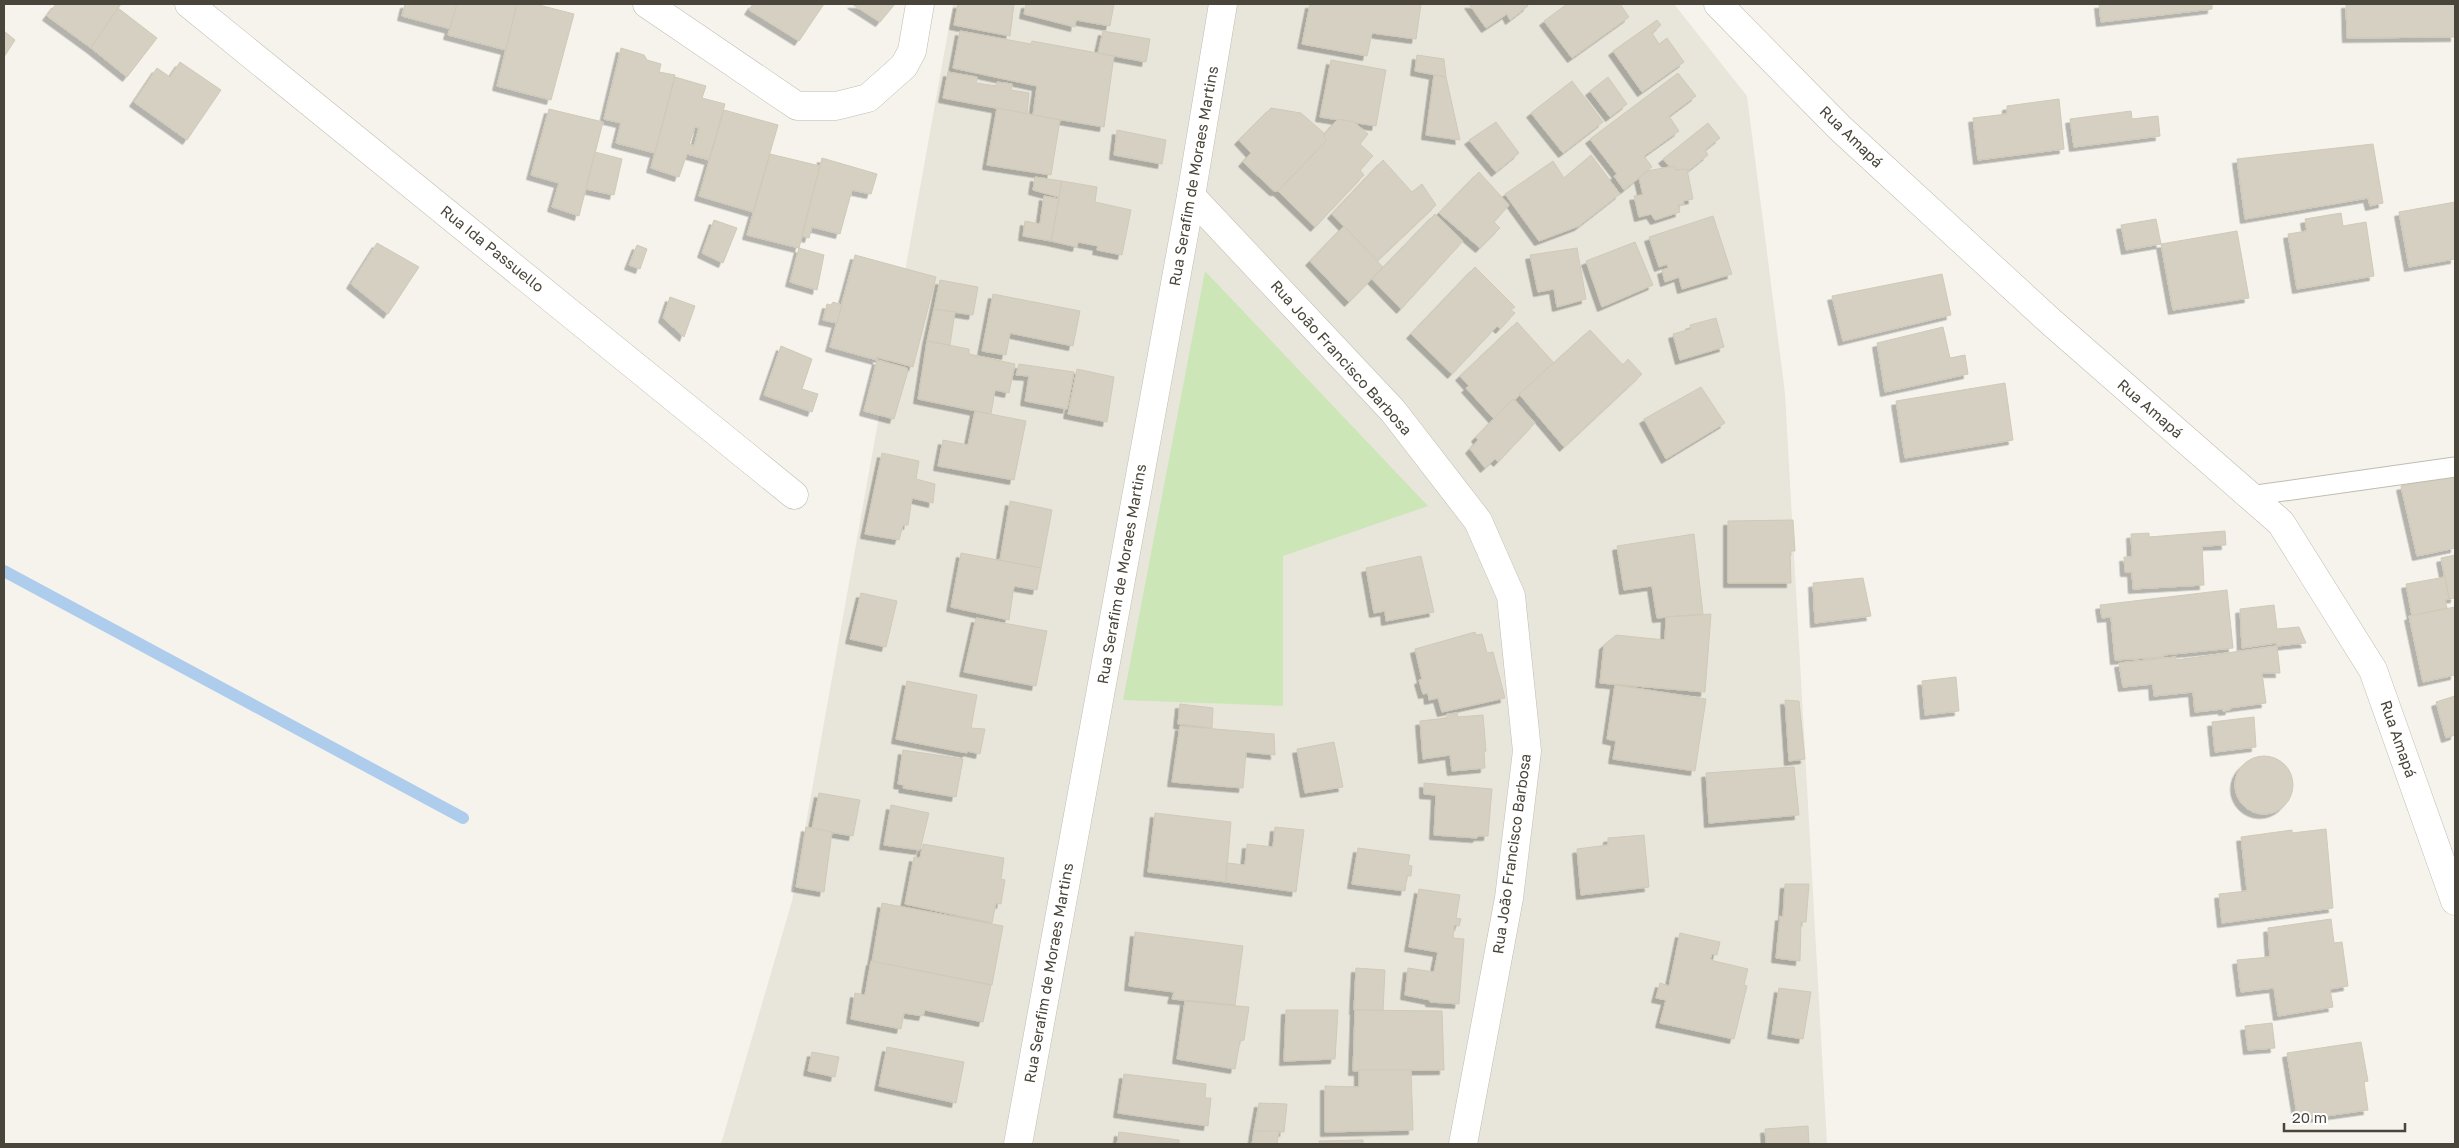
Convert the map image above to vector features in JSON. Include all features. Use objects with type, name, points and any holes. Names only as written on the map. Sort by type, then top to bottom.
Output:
[{"type":"street","name":"Rua Ida Passuello","points":[[189,4],[794,495]]},
{"type":"street","points":[[647,4],[797,106],[836,106],[868,98],[904,66],[912,51],[920,4]]},
{"type":"street","name":"Rua Serafim de Moraes Martins","points":[[1018,1144],[1192,196],[1223,4]]},
{"type":"street","name":"Rua Amapá","points":[[1718,4],[1840,128],[2050,321],[2281,523],[2374,670],[2455,902]]},
{"type":"street","name":"Rua João Francisco Barbosa","points":[[1192,196],[1393,410],[1478,521],[1511,596],[1527,751],[1509,898],[1463,1144]]},
{"type":"lane","points":[[2249,496],[2455,467]]},
{"type":"shaded area","points":[[953,4],[1674,4],[1747,96],[1785,393],[1827,1144],[721,1144],[792,901]]},
{"type":"green space","points":[[1205,271],[1428,506],[1283,556],[1283,706],[1123,700]]},
{"type":"building","points":[[56,4],[121,4],[91,48],[47,16]]},
{"type":"building","points":[[405,4],[457,4],[451,29],[402,16]]},
{"type":"building","points":[[457,4],[517,4],[506,50],[448,35]]},
{"type":"building","points":[[517,4],[535,4],[574,14],[551,100],[497,86]]},
{"type":"building","points":[[753,4],[824,4],[799,41],[749,10]]},
{"type":"building","points":[[852,4],[895,4],[880,22]]},
{"type":"building","points":[[958,4],[1014,4],[1010,36],[954,25]]},
{"type":"building","points":[[1026,4],[1114,4],[1110,26],[1076,20],[1075,27],[1024,14]]},
{"type":"building","points":[[1310,4],[1421,4],[1416,39],[1372,33],[1367,56],[1302,44]]},
{"type":"building","points":[[1469,4],[1527,4],[1528,6],[1510,20],[1507,14],[1486,28]]},
{"type":"building","points":[[1567,4],[1620,4],[1629,17],[1572,58],[1544,21]]},
{"type":"building","points":[[2099,4],[2212,4],[2212,9],[2101,22]]},
{"type":"building","points":[[2346,4],[2455,4],[2455,37],[2347,38]]},
{"type":"building","points":[[118,8],[157,38],[127,77],[91,48]]},
{"type":"building","points":[[1657,20],[1661,25],[1652,33],[1659,44],[1667,38],[1684,62],[1642,92],[1613,51]]},
{"type":"building","points":[[4,31],[15,40],[4,57]]},
{"type":"building","points":[[960,31],[1031,44],[1032,41],[1114,56],[1104,127],[1033,115],[1037,86],[953,68]]},
{"type":"building","points":[[1103,31],[1150,39],[1146,62],[1098,53]]},
{"type":"building","points":[[621,48],[644,55],[647,60],[661,64],[659,72],[675,75],[655,153],[616,143],[621,123],[604,119]]},
{"type":"building","points":[[1417,55],[1444,59],[1446,77],[1415,71]]},
{"type":"building","points":[[1331,60],[1386,70],[1376,126],[1320,117]]},
{"type":"building","points":[[180,62],[221,90],[187,140],[134,102],[157,68],[170,77]]},
{"type":"building","points":[[948,72],[977,77],[976,83],[996,86],[997,82],[1012,84],[1011,90],[1029,93],[1027,114],[943,98]]},
{"type":"building","points":[[1678,73],[1696,96],[1669,116],[1679,131],[1644,156],[1652,167],[1624,190],[1614,176],[1617,174],[1590,139]]},
{"type":"building","points":[[1434,75],[1446,77],[1460,140],[1426,135]]},
{"type":"building","points":[[675,77],[706,86],[702,98],[725,104],[709,160],[687,154],[679,177],[651,168]],"holes":[[[695,127],[699,128],[694,146],[689,144]]]},
{"type":"building","points":[[1608,77],[1627,104],[1610,117],[1590,91]]},
{"type":"building","points":[[1572,81],[1603,122],[1563,153],[1531,113]]},
{"type":"building","points":[[2059,99],[2064,149],[1978,160],[1973,118],[2007,114],[2007,106]]},
{"type":"building","points":[[997,108],[1060,120],[1051,175],[987,165]]},
{"type":"building","points":[[1271,108],[1301,113],[1325,134],[1323,136],[1327,140],[1278,191],[1274,191],[1243,162],[1251,153],[1239,140]]},
{"type":"building","points":[[549,109],[603,122],[579,216],[552,207],[559,183],[531,175]]},
{"type":"building","points":[[724,110],[778,125],[753,212],[699,196]]},
{"type":"building","points":[[2131,111],[2132,119],[2158,116],[2160,136],[2074,147],[2070,119]]},
{"type":"building","points":[[1338,119],[1354,122],[1368,134],[1360,144],[1373,156],[1360,170],[1364,175],[1315,227],[1278,191],[1327,140],[1323,136]]},
{"type":"building","points":[[1496,122],[1519,153],[1496,172],[1469,140]]},
{"type":"building","points":[[1708,123],[1720,138],[1705,150],[1708,155],[1688,171],[1675,170],[1674,166],[1670,167],[1663,159]]},
{"type":"building","points":[[1117,130],[1166,140],[1162,164],[1114,155]]},
{"type":"building","points":[[2373,144],[2383,203],[2370,206],[2368,198],[2245,219],[2237,159]]},
{"type":"building","points":[[595,152],[622,159],[614,195],[586,189]]},
{"type":"building","points":[[770,154],[820,166],[799,248],[747,235]]},
{"type":"building","points":[[1591,155],[1620,194],[1579,226],[1539,241],[1505,194],[1553,161],[1564,178]]},
{"type":"building","points":[[822,158],[877,174],[871,194],[852,190],[840,234],[812,227],[809,238],[802,236]]},
{"type":"building","points":[[1383,160],[1412,192],[1422,184],[1436,205],[1377,261],[1332,214]]},
{"type":"building","points":[[1674,166],[1675,170],[1687,169],[1693,199],[1683,201],[1684,204],[1678,205],[1680,212],[1655,220],[1651,214],[1639,217],[1634,196],[1643,195],[1639,178],[1647,171]]},
{"type":"building","points":[[1479,172],[1509,205],[1494,222],[1500,228],[1480,248],[1439,213]]},
{"type":"building","points":[[1035,177],[1062,181],[1059,197],[1033,190]]},
{"type":"building","points":[[1062,181],[1097,187],[1095,202],[1131,210],[1122,255],[1097,250],[1098,246],[1078,242],[1077,247],[1051,241]]},
{"type":"building","points":[[1044,196],[1059,199],[1051,241],[1023,236],[1025,221],[1040,224]]},
{"type":"building","points":[[2455,202],[2455,259],[2409,267],[2399,212]]},
{"type":"building","points":[[2341,213],[2343,226],[2366,222],[2374,276],[2297,289],[2288,234],[2307,231],[2305,219]]},
{"type":"building","points":[[1435,214],[1463,241],[1401,309],[1372,279]]},
{"type":"building","points":[[1713,216],[1732,274],[1682,289],[1679,277],[1665,282],[1662,270],[1668,268],[1667,264],[1659,267],[1649,237]]},
{"type":"building","points":[[2156,219],[2161,244],[2126,250],[2121,225]]},
{"type":"building","points":[[714,220],[737,228],[723,263],[702,253]]},
{"type":"building","points":[[1344,226],[1383,267],[1349,302],[1310,261]]},
{"type":"building","points":[[2237,231],[2249,298],[2173,310],[2161,244]]},
{"type":"building","points":[[1635,242],[1653,285],[1602,307],[1586,261]]},
{"type":"building","points":[[377,243],[419,267],[388,314],[351,284]]},
{"type":"building","points":[[637,245],[647,249],[640,269],[629,265]]},
{"type":"building","points":[[799,248],[824,255],[817,290],[790,282]]},
{"type":"building","points":[[1577,248],[1586,299],[1557,307],[1554,289],[1538,292],[1530,255]]},
{"type":"building","points":[[855,255],[936,277],[913,367],[877,357],[877,360],[830,347]]},
{"type":"building","points":[[1475,267],[1515,307],[1511,310],[1515,313],[1500,329],[1497,326],[1452,374],[1411,334]]},
{"type":"building","points":[[1942,274],[1951,315],[1843,341],[1832,296]]},
{"type":"building","points":[[940,280],[978,287],[973,315],[934,309]]},
{"type":"building","points":[[993,294],[1080,311],[1073,346],[1010,333],[1006,355],[982,351]]},
{"type":"building","points":[[670,297],[695,306],[684,337],[663,318]]},
{"type":"building","points":[[833,302],[842,305],[837,323],[823,320],[827,304],[831,305]]},
{"type":"building","points":[[934,309],[955,312],[950,345],[927,341]]},
{"type":"building","points":[[1716,318],[1724,347],[1680,360],[1673,334],[1691,329],[1690,325]]},
{"type":"building","points":[[1517,322],[1554,363],[1494,419],[1466,388],[1469,386],[1460,376]]},
{"type":"building","points":[[1943,327],[1950,358],[1965,355],[1968,374],[1885,392],[1877,343]]},
{"type":"building","points":[[1590,330],[1623,365],[1628,359],[1642,374],[1564,447],[1519,394]]},
{"type":"building","points":[[927,341],[969,349],[969,354],[1015,364],[1009,393],[995,390],[991,414],[918,399]]},
{"type":"building","points":[[781,346],[812,359],[802,389],[818,394],[812,412],[764,395]]},
{"type":"building","points":[[877,360],[907,368],[908,371],[894,419],[864,411]]},
{"type":"building","points":[[1019,364],[1074,372],[1067,409],[1025,401],[1029,376],[1016,375]]},
{"type":"building","points":[[1077,369],[1114,377],[1107,422],[1068,414]]},
{"type":"building","points":[[2005,383],[2013,440],[1905,458],[1896,401]]},
{"type":"building","points":[[1701,387],[1725,423],[1666,459],[1644,419]]},
{"type":"building","points":[[1513,399],[1535,423],[1498,462],[1495,459],[1485,468],[1470,449],[1478,440],[1476,437]]},
{"type":"building","points":[[975,411],[1026,421],[1014,480],[938,466],[943,440],[968,445]]},
{"type":"building","points":[[882,453],[919,461],[916,479],[935,484],[933,503],[912,498],[908,525],[903,525],[899,540],[865,534]]},
{"type":"building","points":[[2455,474],[2455,548],[2417,556],[2401,486]]},
{"type":"building","points":[[1010,501],[1052,510],[1041,568],[1000,560]]},
{"type":"building","points":[[1793,520],[1795,551],[1790,551],[1791,583],[1728,583],[1728,521]]},
{"type":"building","points":[[2225,531],[2226,545],[2202,546],[2204,585],[2133,589],[2132,572],[2125,572],[2124,557],[2132,557],[2131,534],[2149,533],[2149,537]]},
{"type":"building","points":[[1694,534],[1703,614],[1657,618],[1652,586],[1624,590],[1617,546]]},
{"type":"building","points":[[961,553],[1041,568],[1037,590],[1014,586],[1009,620],[951,607]]},
{"type":"building","points":[[2455,555],[2455,598],[2449,599],[2441,558]]},
{"type":"building","points":[[1421,556],[1434,612],[1386,621],[1385,611],[1374,613],[1366,568]]},
{"type":"building","points":[[2445,577],[2449,599],[2445,600],[2447,608],[2412,616],[2406,584]]},
{"type":"building","points":[[1863,578],[1871,616],[1815,623],[1813,583]]},
{"type":"building","points":[[2227,590],[2233,648],[2163,655],[2163,657],[2115,660],[2111,617],[2102,618],[2100,605]]},
{"type":"building","points":[[861,593],[897,601],[886,647],[850,639]]},
{"type":"building","points":[[2274,605],[2277,629],[2299,627],[2306,643],[2277,646],[2276,643],[2242,648],[2240,609]]},
{"type":"building","points":[[2455,607],[2455,675],[2423,682],[2409,616]]},
{"type":"building","points":[[1711,614],[1705,692],[1600,683],[1604,645],[1616,635],[1665,640],[1666,617]]},
{"type":"building","points":[[976,618],[1047,631],[1036,686],[964,672]]},
{"type":"building","points":[[1475,632],[1476,635],[1482,634],[1487,653],[1493,652],[1505,698],[1442,712],[1438,698],[1429,700],[1428,693],[1423,694],[1419,680],[1422,679],[1415,649]]},
{"type":"building","points":[[2277,646],[2280,673],[2262,673],[2266,703],[2229,708],[2230,710],[2223,711],[2223,709],[2195,712],[2193,692],[2154,696],[2153,684],[2123,687],[2119,663],[2176,657],[2176,660]]},
{"type":"building","points":[[1956,677],[1959,711],[1925,715],[1922,681]]},
{"type":"building","points":[[907,681],[977,695],[971,728],[985,729],[980,754],[896,739]]},
{"type":"building","points":[[1615,685],[1706,699],[1695,771],[1613,759],[1616,741],[1607,739]]},
{"type":"building","points":[[2455,696],[2455,735],[2446,738],[2436,702]]},
{"type":"building","points":[[1785,700],[1799,701],[1805,759],[1789,761]]},
{"type":"building","points":[[1180,704],[1213,708],[1212,728],[1178,724]]},
{"type":"building","points":[[1457,713],[1458,717],[1483,715],[1486,751],[1484,752],[1485,768],[1452,771],[1450,755],[1423,759],[1420,721],[1447,718],[1447,714]]},
{"type":"building","points":[[2254,717],[2256,747],[2215,752],[2212,722]]},
{"type":"building","points":[[1180,726],[1274,734],[1275,755],[1246,752],[1243,788],[1172,782]]},
{"type":"building","points":[[1334,742],[1343,787],[1305,793],[1297,749]]},
{"type":"building","points":[[903,750],[963,759],[956,797],[903,788],[904,785],[898,784]]},
{"type":"building","points":[[2264,756],[2275,758],[2288,769],[2293,785],[2291,796],[2280,809],[2264,814],[2253,812],[2240,801],[2235,785],[2237,774],[2248,761]]},
{"type":"building","points":[[1794,767],[1799,815],[1709,823],[1706,773]]},
{"type":"building","points":[[1424,783],[1492,789],[1488,836],[1478,836],[1477,838],[1434,835],[1436,795],[1424,794]]},
{"type":"building","points":[[819,793],[860,800],[853,836],[812,829]]},
{"type":"building","points":[[891,805],[929,813],[920,850],[884,845]]},
{"type":"building","points":[[1155,813],[1231,822],[1226,882],[1148,872]]},
{"type":"building","points":[[806,827],[832,832],[824,892],[796,887]]},
{"type":"building","points":[[1275,827],[1304,830],[1296,892],[1226,882],[1227,863],[1245,865],[1247,844],[1273,847]]},
{"type":"building","points":[[2326,829],[2333,908],[2222,923],[2219,894],[2247,891],[2241,837],[2292,830],[2292,833]]},
{"type":"building","points":[[1644,835],[1649,887],[1581,895],[1577,849],[1608,845],[1608,838]]},
{"type":"building","points":[[923,844],[1004,858],[1001,879],[1005,880],[1001,904],[996,903],[992,923],[905,904],[914,857],[920,858]]},
{"type":"building","points":[[1358,848],[1410,855],[1408,865],[1412,866],[1411,876],[1407,876],[1405,891],[1352,884]]},
{"type":"building","points":[[1785,884],[1809,884],[1806,922],[1801,922],[1800,961],[1776,958],[1780,916],[1783,917]]},
{"type":"building","points":[[1419,889],[1460,895],[1456,918],[1461,919],[1459,926],[1454,925],[1453,938],[1464,939],[1459,1004],[1430,1002],[1430,1000],[1405,995],[1408,968],[1434,972],[1438,952],[1409,947]]},
{"type":"building","points":[[882,903],[1003,926],[992,985],[872,962]]},
{"type":"building","points":[[2331,919],[2334,943],[2342,942],[2348,986],[2330,989],[2333,1007],[2278,1016],[2274,988],[2241,992],[2237,960],[2270,957],[2268,928]]},
{"type":"building","points":[[1135,932],[1243,946],[1235,1005],[1172,999],[1174,992],[1129,986]]},
{"type":"building","points":[[1680,933],[1720,942],[1717,955],[1712,954],[1710,960],[1748,969],[1744,985],[1747,986],[1734,1039],[1660,1023],[1666,1000],[1656,998],[1660,983],[1669,986]]},
{"type":"building","points":[[871,961],[991,985],[983,1022],[925,1010],[923,1016],[904,1013],[901,1029],[851,1019],[855,993],[865,995]]},
{"type":"building","points":[[1356,968],[1385,970],[1383,1011],[1354,1010]]},
{"type":"building","points":[[1779,988],[1811,992],[1803,1039],[1772,1034]]},
{"type":"building","points":[[1185,1001],[1249,1007],[1244,1040],[1240,1041],[1235,1069],[1177,1059]]},
{"type":"building","points":[[1286,1010],[1338,1010],[1335,1059],[1284,1061]]},
{"type":"building","points":[[1355,1010],[1442,1011],[1444,1070],[1353,1071]]},
{"type":"building","points":[[2272,1023],[2275,1048],[2248,1050],[2245,1026]]},
{"type":"building","points":[[2361,1042],[2368,1081],[2364,1082],[2368,1110],[2298,1120],[2287,1053]]},
{"type":"building","points":[[887,1047],[964,1062],[956,1103],[879,1086]]},
{"type":"building","points":[[812,1052],[839,1057],[835,1077],[808,1071]]},
{"type":"building","points":[[1359,1070],[1411,1070],[1413,1130],[1325,1132],[1325,1086],[1359,1087]]},
{"type":"building","points":[[1124,1074],[1206,1084],[1205,1098],[1211,1098],[1208,1126],[1118,1113]]},
{"type":"building","points":[[1259,1103],[1287,1104],[1284,1132],[1254,1131]]},
{"type":"building","points":[[1808,1126],[1809,1144],[1766,1144],[1765,1129]]},
{"type":"building","points":[[1254,1131],[1279,1131],[1277,1144],[1252,1144]]},
{"type":"building","points":[[1119,1132],[1179,1140],[1179,1144],[1117,1144]]},
{"type":"building","points":[[1363,1140],[1363,1144],[1320,1144],[1319,1141]]},
{"type":"waterway","points":[[4,571],[463,818]]}]
